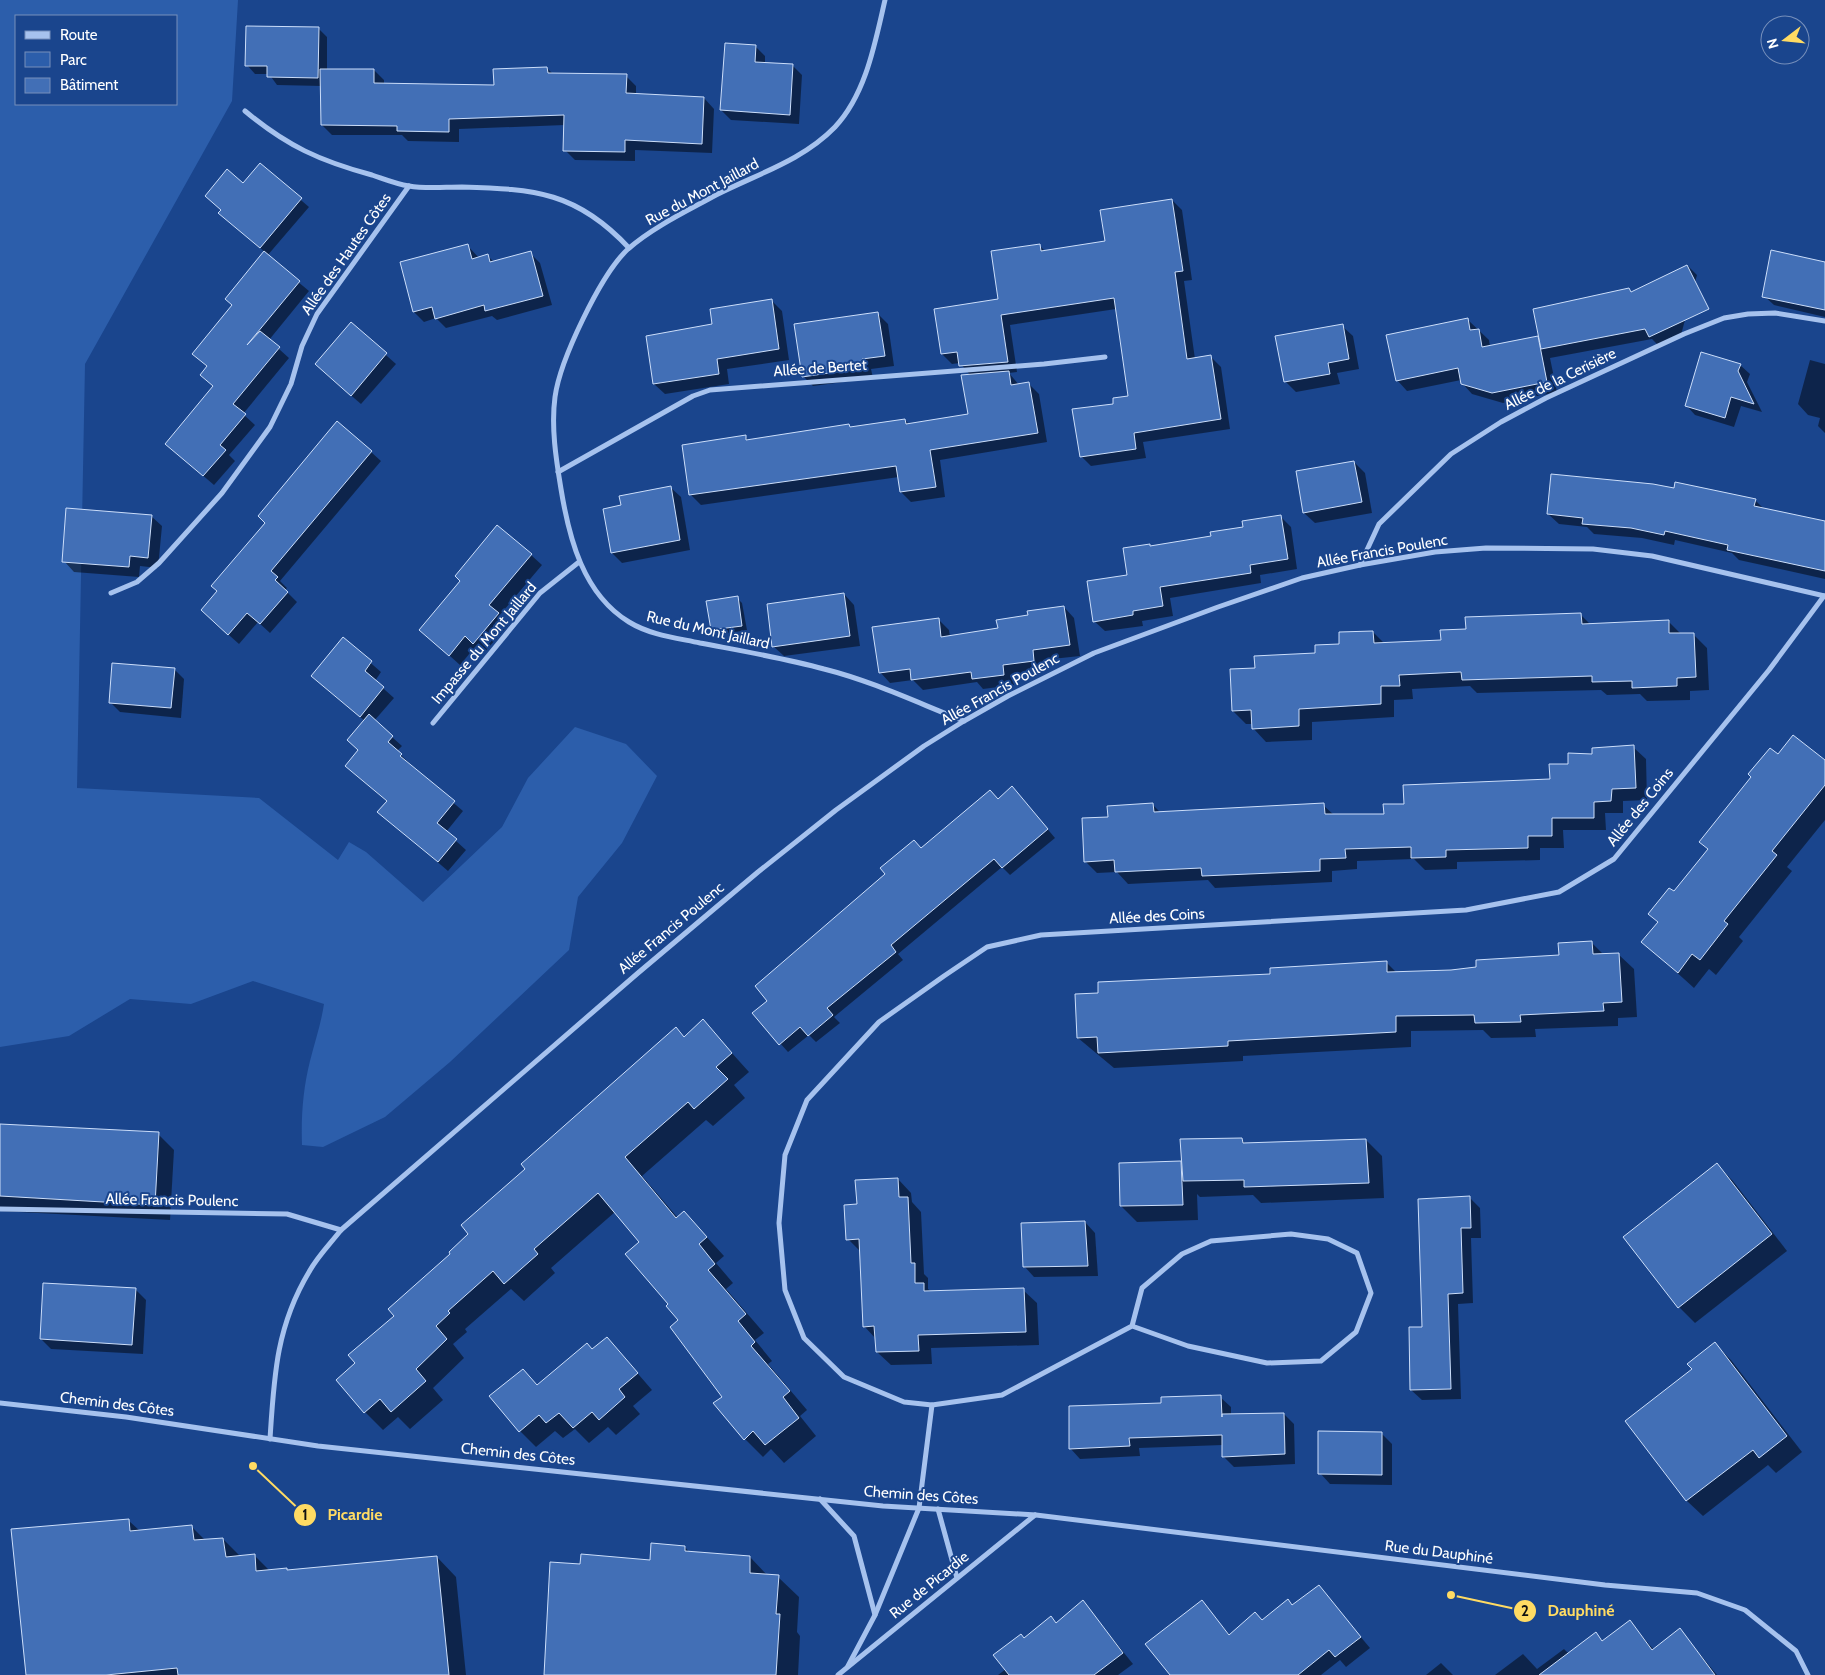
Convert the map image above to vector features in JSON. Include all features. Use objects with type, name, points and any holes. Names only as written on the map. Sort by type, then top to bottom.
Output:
[{"type":"street","name":"Rue du Mont Jaillard","points":[[885,0],[867,70],[852,103],[836,126],[817,142],[776,168],[719,194],[659,227],[629,248],[610,268],[593,299],[568,358],[555,396],[554,434],[558,472],[563,504],[579,562],[590,582],[607,605],[630,623],[649,631],[825,669],[882,688],[964,721]]},
{"type":"street","name":"Allée des Hautes Côtes","points":[[245,111],[274,133],[304,152],[348,168],[409,186],[523,191],[562,199],[586,210],[609,226],[629,248]]},
{"type":"street","name":"Allée des Hautes Côtes","points":[[111,593],[137,582],[159,563],[222,493],[270,427],[291,384],[302,346],[317,314],[409,186]]},
{"type":"street","name":"Allée de la Cerisière","points":[[1360,565],[1379,524],[1451,454],[1501,422],[1546,398],[1684,334],[1724,318],[1748,314],[1775,313],[1825,322]]},
{"type":"street","name":"Allée de Bertet","points":[[558,472],[693,396],[710,390],[1044,364],[1105,357]]},
{"type":"street","name":"Allée Francis Poulenc","points":[[270,1438],[277,1353],[288,1315],[309,1272],[341,1230],[623,985],[758,872],[844,804],[964,721],[1015,692],[1094,653],[1302,578],[1360,565],[1435,552],[1477,549],[1593,549],[1652,556],[1825,596]]},
{"type":"street","name":"Impasse du Mont Jaillard","points":[[433,723],[540,593],[579,562]]},
{"type":"street","name":"Allée des Coins","points":[[1132,1326],[1002,1395],[932,1405],[904,1402],[844,1377],[804,1338],[785,1290],[779,1223],[785,1155],[808,1100],[878,1022],[987,946],[1041,935],[1466,910],[1559,892],[1614,859],[1769,670],[1825,596]]},
{"type":"street","name":"Allée Francis Poulenc","points":[[0,1209],[287,1214],[341,1230]]},
{"type":"street","points":[[1291,1234],[1328,1239],[1356,1253],[1371,1293],[1356,1332],[1321,1361],[1268,1363],[1188,1346],[1132,1326],[1142,1288],[1182,1254],[1211,1241],[1291,1234]]},
{"type":"street","name":"Chemin des Côtes","points":[[0,1403],[126,1417],[318,1446],[820,1499],[919,1508],[1036,1514]]},
{"type":"street","name":"Rue de Picardie","points":[[846,1668],[875,1615],[919,1508],[932,1405]]},
{"type":"street","points":[[820,1499],[854,1536],[875,1615]]},
{"type":"street","points":[[938,1509],[957,1578]]},
{"type":"street","name":"Rue de Picardie","points":[[838,1675],[1036,1514]]},
{"type":"street","name":"Rue du Dauphiné","points":[[1036,1514],[1605,1585],[1697,1593],[1745,1610],[1796,1651],[1808,1675]]},
{"type":"green space","points":[[0,0],[238,0],[232,101],[85,364],[77,788],[259,798],[338,860],[349,842],[366,852],[423,902],[502,827],[528,778],[575,727],[626,744],[657,776],[622,843],[578,897],[569,950],[450,1062],[385,1117],[323,1147],[302,1145],[302,1124],[306,1082],[324,1004],[253,981],[191,1004],[130,999],[69,1036],[0,1047]]},
{"type":"building","points":[[246,26],[319,27],[318,78],[267,77],[267,66],[245,66]]},
{"type":"building","points":[[725,43],[756,45],[755,62],[793,64],[790,115],[720,110]]},
{"type":"building","points":[[547,67],[548,73],[627,74],[626,93],[704,97],[702,144],[625,140],[625,152],[563,151],[564,115],[449,119],[449,132],[397,131],[397,126],[321,125],[320,69],[374,69],[374,83],[494,85],[493,69]]},
{"type":"building","points":[[260,163],[302,198],[260,248],[218,213],[221,210],[205,196],[227,169],[243,183]]},
{"type":"building","points":[[1172,199],[1183,271],[1175,272],[1187,359],[1211,355],[1221,419],[1134,433],[1136,449],[1080,457],[1072,409],[1113,404],[1113,398],[1128,396],[1114,298],[1001,315],[1008,362],[959,366],[957,352],[941,354],[934,309],[998,299],[991,251],[1040,244],[1041,251],[1105,241],[1100,210]]},
{"type":"building","points":[[468,244],[472,259],[488,254],[490,262],[531,251],[543,296],[485,311],[484,305],[435,319],[432,307],[413,312],[400,262]]},
{"type":"building","points":[[1771,250],[1825,262],[1825,310],[1762,297]]},
{"type":"building","points":[[264,251],[300,281],[247,345],[260,331],[280,347],[233,404],[246,414],[220,445],[226,450],[203,476],[165,444],[213,386],[200,375],[207,366],[192,354],[232,305],[225,299]]},
{"type":"building","points":[[1687,265],[1709,309],[1649,337],[1645,329],[1541,349],[1533,309],[1629,288],[1631,292]]},
{"type":"building","points":[[772,299],[779,349],[717,359],[719,374],[653,384],[646,336],[712,324],[710,309]]},
{"type":"building","points":[[878,312],[885,356],[862,359],[863,368],[802,377],[794,324]]},
{"type":"building","points":[[1468,318],[1470,330],[1479,329],[1482,347],[1538,336],[1547,382],[1492,393],[1461,384],[1458,368],[1396,381],[1386,335]]},
{"type":"building","points":[[351,322],[387,353],[351,396],[315,364]]},
{"type":"building","points":[[1343,324],[1349,359],[1328,363],[1330,374],[1284,382],[1275,336]]},
{"type":"building","points":[[1701,352],[1741,364],[1738,371],[1754,404],[1731,397],[1725,418],[1685,406]]},
{"type":"building","points":[[1009,371],[1011,385],[1029,382],[1038,433],[930,450],[936,487],[900,492],[896,466],[689,495],[682,445],[746,435],[746,440],[849,424],[850,427],[905,419],[906,424],[968,414],[961,375]]},
{"type":"building","points":[[337,421],[372,451],[271,571],[278,577],[275,580],[288,592],[260,624],[247,613],[228,635],[201,610],[217,591],[211,586],[265,523],[258,516]]},
{"type":"building","points":[[1354,461],[1362,502],[1303,513],[1296,471]]},
{"type":"building","points":[[1551,474],[1653,484],[1674,488],[1675,482],[1756,499],[1754,506],[1825,521],[1825,571],[1727,550],[1728,545],[1665,531],[1664,535],[1631,528],[1582,524],[1583,518],[1547,514]]},
{"type":"building","points":[[671,486],[680,540],[611,553],[603,509],[621,505],[619,496]]},
{"type":"building","points":[[66,508],[152,515],[148,558],[130,556],[129,567],[62,562]]},
{"type":"building","points":[[1281,515],[1288,559],[1250,565],[1251,573],[1160,587],[1163,606],[1133,611],[1133,615],[1093,622],[1087,581],[1127,575],[1123,548],[1150,544],[1150,546],[1211,536],[1210,532],[1243,527],[1242,521]]},
{"type":"building","points":[[497,525],[532,554],[489,605],[499,613],[473,644],[465,636],[449,656],[419,630],[460,581],[455,576]]},
{"type":"building","points":[[844,593],[850,636],[772,647],[767,604]]},
{"type":"building","points":[[738,596],[742,626],[711,630],[706,601]]},
{"type":"building","points":[[1064,606],[1070,645],[1033,650],[1034,661],[1003,665],[1004,675],[972,679],[971,672],[911,680],[910,669],[879,673],[872,627],[939,618],[941,637],[998,628],[996,620],[1028,615],[1027,611]]},
{"type":"building","points":[[1581,613],[1582,624],[1669,620],[1669,633],[1694,633],[1696,677],[1677,678],[1677,686],[1632,688],[1632,681],[1592,682],[1592,676],[1462,680],[1461,672],[1399,675],[1400,686],[1381,686],[1381,704],[1299,709],[1299,726],[1252,729],[1251,710],[1232,711],[1230,669],[1255,668],[1254,656],[1315,653],[1315,645],[1339,644],[1339,632],[1373,631],[1374,643],[1441,640],[1440,630],[1466,629],[1465,617]]},
{"type":"building","points":[[343,637],[372,661],[365,671],[384,687],[360,717],[311,676]]},
{"type":"building","points":[[112,663],[175,668],[171,708],[109,703]]},
{"type":"building","points":[[369,714],[393,736],[388,742],[402,754],[400,756],[455,801],[437,823],[457,839],[438,862],[377,812],[387,801],[345,766],[358,750],[347,740]]},
{"type":"building","points":[[1793,735],[1825,760],[1825,785],[1772,851],[1777,855],[1724,921],[1728,924],[1700,960],[1692,954],[1678,973],[1641,942],[1658,922],[1648,914],[1669,888],[1674,891],[1708,849],[1699,842],[1751,777],[1748,774],[1770,748],[1778,754]]},
{"type":"building","points":[[1634,745],[1636,788],[1612,789],[1611,801],[1594,802],[1594,818],[1552,818],[1552,836],[1528,836],[1528,848],[1446,850],[1446,857],[1411,858],[1411,847],[1345,849],[1346,858],[1320,859],[1320,871],[1202,876],[1201,868],[1115,872],[1114,860],[1084,862],[1082,818],[1108,817],[1107,806],[1153,803],[1154,812],[1324,803],[1325,814],[1384,814],[1383,804],[1404,804],[1403,785],[1550,779],[1549,764],[1568,764],[1568,753],[1592,754],[1592,748]]},
{"type":"building","points":[[1012,786],[1048,829],[1002,868],[994,859],[891,945],[896,952],[827,1008],[833,1015],[808,1036],[800,1027],[779,1045],[752,1013],[767,1001],[755,986],[885,874],[880,868],[914,840],[921,848],[990,790],[998,799]]},
{"type":"building","points":[[1592,941],[1593,954],[1619,953],[1622,1002],[1603,1003],[1604,1011],[1520,1015],[1521,1022],[1475,1023],[1474,1015],[1396,1016],[1396,1032],[1228,1041],[1228,1046],[1098,1053],[1097,1037],[1077,1038],[1075,994],[1098,993],[1098,982],[1270,974],[1270,968],[1387,961],[1387,972],[1451,970],[1476,967],[1476,960],[1559,955],[1558,943]]},
{"type":"building","points":[[703,1019],[732,1053],[716,1067],[728,1079],[694,1109],[688,1102],[625,1157],[676,1218],[684,1211],[707,1237],[699,1244],[715,1264],[708,1270],[746,1314],[738,1321],[755,1342],[751,1346],[790,1391],[783,1397],[799,1418],[765,1445],[753,1431],[744,1440],[713,1403],[722,1397],[670,1327],[678,1320],[666,1306],[668,1304],[625,1254],[639,1242],[598,1193],[534,1249],[538,1254],[504,1284],[493,1271],[448,1311],[450,1313],[436,1326],[447,1339],[416,1369],[426,1381],[391,1412],[380,1399],[364,1413],[336,1380],[355,1363],[348,1355],[394,1316],[388,1309],[450,1254],[449,1252],[468,1234],[461,1225],[525,1169],[521,1164],[676,1027],[684,1037]]},
{"type":"building","points":[[0,1124],[159,1132],[155,1205],[0,1196]]},
{"type":"building","points":[[1242,1138],[1243,1143],[1366,1139],[1369,1183],[1244,1187],[1244,1180],[1183,1181],[1180,1139]]},
{"type":"building","points":[[1181,1161],[1183,1205],[1120,1206],[1119,1163]]},
{"type":"building","points":[[1717,1163],[1772,1234],[1678,1308],[1623,1237]]},
{"type":"building","points":[[898,1178],[899,1197],[908,1197],[911,1263],[915,1263],[915,1283],[924,1283],[924,1291],[1024,1288],[1026,1332],[918,1335],[919,1351],[876,1352],[874,1326],[863,1327],[859,1239],[846,1240],[844,1205],[857,1204],[855,1180]]},
{"type":"building","points":[[1470,1196],[1471,1228],[1461,1228],[1463,1293],[1448,1294],[1451,1389],[1410,1390],[1409,1327],[1422,1327],[1418,1199]]},
{"type":"building","points":[[1085,1221],[1088,1266],[1023,1267],[1021,1223]]},
{"type":"building","points":[[43,1283],[136,1288],[132,1345],[40,1339]]},
{"type":"building","points":[[607,1337],[638,1373],[619,1389],[625,1397],[599,1420],[592,1412],[573,1428],[559,1413],[546,1423],[539,1415],[519,1432],[489,1396],[523,1369],[537,1385],[587,1343],[592,1349]]},
{"type":"building","points":[[1715,1342],[1787,1436],[1759,1458],[1753,1450],[1686,1501],[1625,1421],[1692,1369],[1687,1364]]},
{"type":"building","points":[[1221,1395],[1222,1417],[1222,1414],[1284,1413],[1285,1454],[1222,1457],[1222,1435],[1129,1438],[1130,1446],[1069,1449],[1069,1406],[1161,1403],[1161,1397]]},
{"type":"building","points":[[1318,1431],[1382,1432],[1382,1475],[1318,1474]]},
{"type":"building","points":[[129,1519],[130,1531],[192,1525],[194,1540],[223,1538],[226,1557],[255,1554],[256,1571],[287,1568],[287,1570],[437,1556],[449,1675],[178,1675],[177,1668],[106,1675],[26,1675],[11,1529]]},
{"type":"building","points":[[651,1543],[685,1546],[685,1551],[750,1556],[750,1573],[779,1575],[776,1614],[780,1614],[776,1675],[544,1675],[550,1562],[580,1564],[581,1554],[650,1560]]},
{"type":"building","points":[[1319,1585],[1361,1637],[1335,1657],[1329,1650],[1298,1675],[1170,1675],[1145,1644],[1202,1600],[1229,1635],[1255,1612],[1262,1620],[1288,1599],[1292,1605]]},
{"type":"building","points":[[1083,1600],[1123,1653],[1094,1675],[1009,1675],[993,1655],[1021,1634],[1024,1638],[1051,1616],[1056,1623]]},
{"type":"building","points":[[1630,1620],[1652,1650],[1680,1628],[1715,1675],[1539,1675],[1596,1632],[1602,1641]]},
{"type":"place","name":"Picardie","points":[[253,1466]]},
{"type":"place","name":"Dauphiné","points":[[1451,1595]]}]
